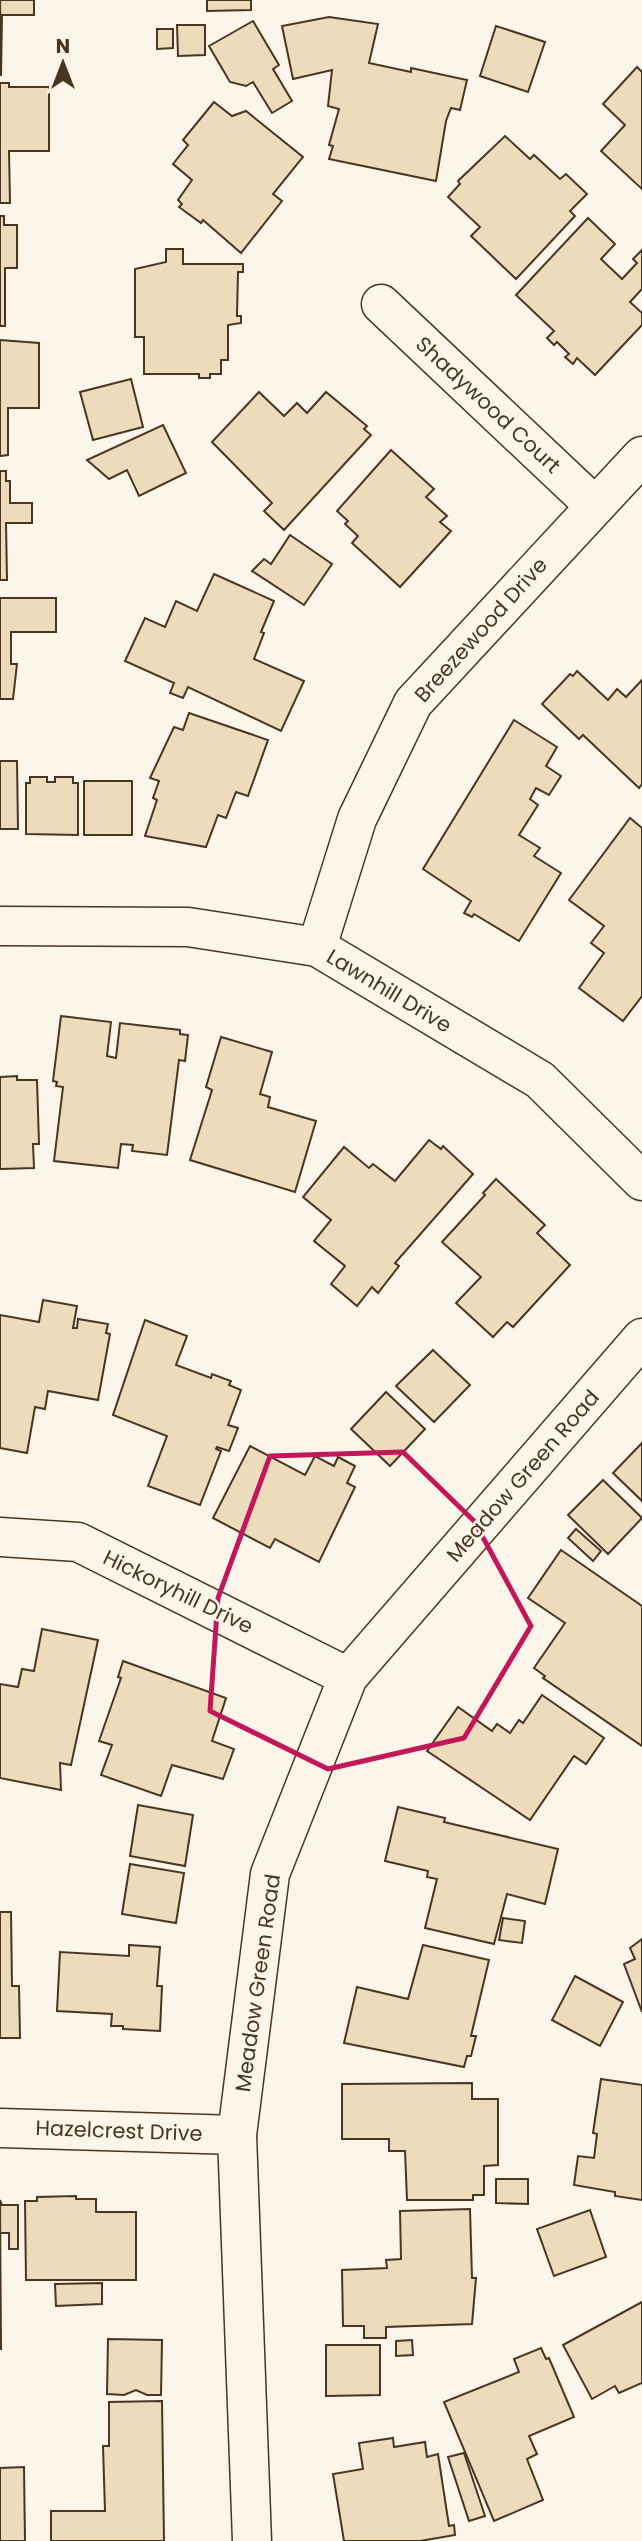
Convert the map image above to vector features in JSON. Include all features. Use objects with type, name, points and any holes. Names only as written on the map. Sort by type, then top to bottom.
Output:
[{"type":"street","name":"Shadywood Court","points":[[381,304],[595,506]]},
{"type":"street","name":"Breezewood Drive","points":[[317,947],[356,819],[413,703],[642,456]]},
{"type":"street","name":"Lawnhill Drive","points":[[0,926],[188,927],[317,947],[540,1080],[642,1181]]},
{"type":"street","name":"Meadow Green Road","points":[[252,2541],[237,2134],[270,1874],[348,1676],[642,1338]]},
{"type":"street","name":"Hickoryhill Drive","points":[[0,1536],[78,1542],[348,1676]]},
{"type":"street","name":"Hazelcrest Drive","points":[[0,2128],[237,2134]]},
{"type":"highlighted area","points":[[403,1452],[474,1521],[531,1626],[464,1738],[328,1769],[210,1711],[218,1598],[270,1456]]},
{"type":"building","points":[[0,0],[34,0],[34,15],[2,15],[1,76]]},
{"type":"building","points":[[207,0],[251,0],[251,10],[207,11]]},
{"type":"building","points":[[329,17],[378,24],[369,63],[411,72],[411,68],[467,80],[460,110],[451,108],[446,121],[436,181],[329,159],[333,146],[329,145],[339,109],[328,106],[332,70],[293,79],[282,26]]},
{"type":"building","points":[[253,21],[279,65],[273,69],[292,101],[272,113],[253,82],[246,86],[230,82],[209,46]]},
{"type":"building","points":[[177,25],[205,25],[205,55],[178,56]]},
{"type":"building","points":[[496,26],[545,42],[528,92],[480,76]]},
{"type":"building","points":[[157,29],[173,29],[173,48],[157,49]]},
{"type":"building","points":[[637,67],[642,72],[642,189],[601,151],[625,125],[603,104]]},
{"type":"building","points":[[0,83],[9,83],[9,87],[49,87],[49,151],[9,151],[10,203],[0,203]]},
{"type":"building","points":[[214,102],[232,116],[246,111],[303,157],[273,194],[282,201],[241,253],[203,220],[201,223],[179,207],[182,204],[178,200],[192,180],[173,164],[188,145],[183,140]]},
{"type":"building","points":[[505,136],[530,159],[534,155],[560,179],[566,174],[587,194],[570,211],[575,216],[516,279],[471,236],[480,227],[448,197],[460,184],[458,181]]},
{"type":"building","points":[[0,216],[4,216],[4,225],[17,225],[17,268],[5,268],[5,326],[0,326]]},
{"type":"building","points":[[588,218],[615,244],[601,259],[622,279],[637,263],[633,259],[642,250],[642,289],[630,302],[642,313],[642,325],[595,375],[577,358],[573,364],[565,357],[569,354],[557,342],[554,345],[547,338],[554,331],[516,295]]},
{"type":"building","points":[[166,249],[183,249],[183,264],[243,264],[243,272],[238,272],[237,316],[241,316],[241,323],[228,325],[228,360],[221,360],[221,374],[199,378],[199,374],[144,374],[144,337],[135,337],[135,269],[166,262]]},
{"type":"building","points":[[0,340],[39,343],[39,408],[8,408],[8,455],[0,456]]},
{"type":"building","points":[[131,379],[143,427],[93,440],[80,392]]},
{"type":"building","points":[[259,392],[284,416],[297,403],[307,413],[326,392],[367,426],[364,429],[371,435],[284,530],[264,511],[272,503],[212,442]]},
{"type":"building","points":[[163,425],[186,473],[139,496],[127,470],[109,479],[87,460]]},
{"type":"building","points":[[391,450],[434,489],[426,497],[447,516],[440,522],[451,531],[400,587],[352,543],[358,536],[345,524],[348,521],[337,511]]},
{"type":"building","points":[[0,471],[6,471],[6,481],[10,481],[10,503],[32,503],[32,523],[6,523],[7,580],[0,580]]},
{"type":"building","points":[[290,535],[332,564],[304,605],[252,571],[264,559],[271,564]]},
{"type":"building","points":[[214,574],[274,601],[261,632],[264,633],[254,659],[304,681],[281,731],[188,687],[183,698],[170,693],[174,683],[125,661],[145,618],[165,627],[176,601],[197,611]]},
{"type":"building","points":[[0,598],[56,598],[56,632],[11,632],[11,664],[17,664],[13,699],[0,699]]},
{"type":"building","points":[[577,671],[608,700],[617,689],[626,697],[642,680],[642,784],[639,788],[583,735],[579,739],[542,704],[570,674],[573,676]]},
{"type":"building","points":[[189,713],[268,740],[248,796],[236,792],[226,818],[218,815],[206,847],[145,836],[157,800],[153,798],[159,781],[150,778],[174,727],[183,730]]},
{"type":"building","points":[[514,720],[557,747],[546,766],[561,776],[549,795],[536,788],[530,799],[538,805],[519,835],[540,848],[534,856],[561,873],[519,941],[474,914],[472,917],[464,913],[471,901],[423,869]]},
{"type":"building","points":[[0,761],[17,761],[18,829],[0,829]]},
{"type":"building","points":[[30,777],[47,777],[47,782],[55,782],[55,777],[73,777],[73,783],[78,783],[78,835],[26,834],[26,783],[30,783]]},
{"type":"building","points":[[84,781],[132,781],[132,835],[84,835]]},
{"type":"building","points":[[630,818],[642,828],[642,996],[623,1021],[579,988],[604,953],[591,943],[604,926],[569,900]]},
{"type":"building","points":[[61,1016],[111,1022],[107,1056],[116,1058],[120,1023],[180,1030],[180,1034],[188,1035],[185,1061],[179,1060],[167,1155],[132,1151],[133,1145],[121,1144],[118,1168],[54,1161],[63,1087],[56,1086],[57,1082],[53,1081]]},
{"type":"building","points":[[221,1037],[272,1052],[260,1094],[270,1097],[268,1107],[316,1121],[295,1192],[190,1160],[212,1090],[206,1087]]},
{"type":"building","points":[[17,1076],[17,1080],[37,1080],[39,1144],[33,1144],[34,1168],[0,1169],[0,1077]]},
{"type":"building","points":[[429,1140],[441,1149],[443,1146],[473,1174],[395,1263],[399,1266],[378,1293],[372,1287],[357,1306],[331,1284],[345,1266],[314,1241],[331,1220],[303,1197],[344,1147],[369,1168],[373,1164],[395,1181]]},
{"type":"building","points":[[496,1179],[545,1225],[537,1233],[570,1265],[513,1327],[507,1322],[493,1337],[456,1303],[481,1277],[442,1242]]},
{"type":"building","points":[[43,1300],[77,1306],[73,1328],[77,1328],[78,1319],[108,1324],[106,1333],[110,1334],[98,1400],[48,1391],[45,1409],[35,1407],[27,1453],[0,1448],[0,1315],[39,1322]]},
{"type":"building","points":[[145,1320],[187,1336],[176,1365],[211,1378],[212,1374],[231,1381],[229,1385],[241,1390],[228,1425],[238,1428],[229,1451],[217,1447],[216,1449],[221,1451],[200,1505],[148,1486],[167,1436],[113,1415]]},
{"type":"building","points":[[433,1350],[470,1385],[434,1422],[396,1386]]},
{"type":"building","points":[[386,1392],[425,1429],[390,1466],[351,1429]]},
{"type":"building","points":[[642,1443],[642,1501],[613,1473]]},
{"type":"building","points":[[250,1446],[305,1475],[315,1456],[334,1466],[338,1457],[355,1466],[347,1483],[355,1487],[319,1562],[275,1539],[270,1548],[213,1518]]},
{"type":"building","points":[[603,1480],[642,1518],[608,1554],[568,1515]]},
{"type":"building","points":[[576,1529],[601,1551],[593,1561],[568,1538]]},
{"type":"building","points":[[561,1550],[642,1606],[642,1746],[543,1678],[545,1676],[534,1668],[565,1623],[528,1598]]},
{"type":"building","points":[[42,1629],[98,1640],[71,1765],[60,1763],[61,1790],[0,1778],[0,1684],[18,1687],[22,1669],[34,1671]]},
{"type":"building","points":[[123,1661],[226,1698],[212,1741],[234,1749],[223,1779],[172,1765],[161,1796],[101,1775],[112,1745],[99,1741],[121,1678],[118,1677]]},
{"type":"building","points":[[542,1695],[604,1738],[586,1764],[574,1756],[530,1820],[427,1751],[458,1707],[492,1731],[497,1724],[510,1733],[519,1720],[523,1723]]},
{"type":"building","points":[[138,1805],[193,1815],[185,1866],[130,1856]]},
{"type":"building","points":[[398,1807],[445,1818],[444,1822],[558,1849],[545,1904],[507,1894],[494,1944],[425,1928],[437,1879],[427,1877],[428,1871],[385,1861]]},
{"type":"building","points":[[130,1864],[184,1873],[176,1923],[122,1914]]},
{"type":"building","points":[[0,1912],[11,1912],[12,1986],[19,1986],[20,2038],[0,2038]]},
{"type":"building","points":[[503,1918],[525,1921],[522,1943],[499,1940]]},
{"type":"building","points":[[642,1939],[642,2012],[624,1964],[635,1959],[630,1948]]},
{"type":"building","points":[[129,1945],[160,1947],[157,1986],[162,1986],[160,2031],[111,2026],[112,2014],[57,2011],[60,1952],[129,1956]]},
{"type":"building","points":[[423,1945],[489,1960],[471,2036],[476,2036],[471,2056],[467,2056],[464,2067],[344,2043],[357,1987],[408,1999]]},
{"type":"building","points":[[575,1976],[623,2002],[600,2046],[552,2020]]},
{"type":"building","points":[[601,2079],[642,2085],[642,2200],[574,2185],[578,2156],[594,2158],[597,2134],[593,2133]]},
{"type":"building","points":[[472,2083],[472,2099],[498,2099],[498,2165],[484,2166],[484,2195],[473,2195],[473,2200],[407,2200],[405,2151],[389,2151],[389,2139],[342,2139],[342,2084]]},
{"type":"building","points":[[496,2179],[528,2179],[528,2204],[496,2203]]},
{"type":"building","points":[[76,2196],[76,2199],[96,2199],[96,2212],[136,2212],[136,2280],[26,2280],[25,2201],[37,2201],[37,2197]]},
{"type":"building","points":[[0,2200],[2,2205],[18,2205],[18,2249],[9,2249],[9,2233],[0,2233]]},
{"type":"building","points":[[470,2209],[472,2278],[476,2278],[472,2324],[386,2327],[386,2338],[364,2338],[364,2326],[343,2326],[342,2270],[387,2268],[386,2260],[401,2259],[400,2211]]},
{"type":"building","points":[[590,2210],[606,2257],[554,2276],[537,2229]]},
{"type":"building","points":[[102,2283],[102,2304],[56,2306],[55,2284]]},
{"type":"building","points":[[642,2302],[642,2383],[619,2393],[615,2386],[592,2399],[563,2345]]},
{"type":"building","points":[[108,2339],[162,2340],[161,2395],[147,2395],[136,2390],[124,2395],[107,2394]]},
{"type":"building","points":[[412,2340],[413,2355],[396,2356],[396,2341]]},
{"type":"building","points":[[326,2345],[380,2345],[380,2395],[326,2396]]},
{"type":"building","points":[[541,2348],[546,2359],[549,2358],[574,2417],[529,2436],[537,2454],[527,2459],[543,2500],[494,2521],[444,2402],[519,2372],[514,2359]]},
{"type":"building","points":[[162,2401],[164,2541],[51,2541],[51,2511],[105,2511],[103,2446],[109,2446],[109,2402]]},
{"type":"building","points":[[393,2438],[394,2447],[425,2442],[427,2457],[438,2454],[449,2526],[454,2525],[455,2535],[420,2541],[344,2541],[333,2474],[363,2469],[359,2443]]},
{"type":"building","points":[[464,2453],[485,2516],[469,2521],[448,2457]]},
{"type":"building","points":[[24,2467],[25,2541],[0,2541],[0,2468]]}]
